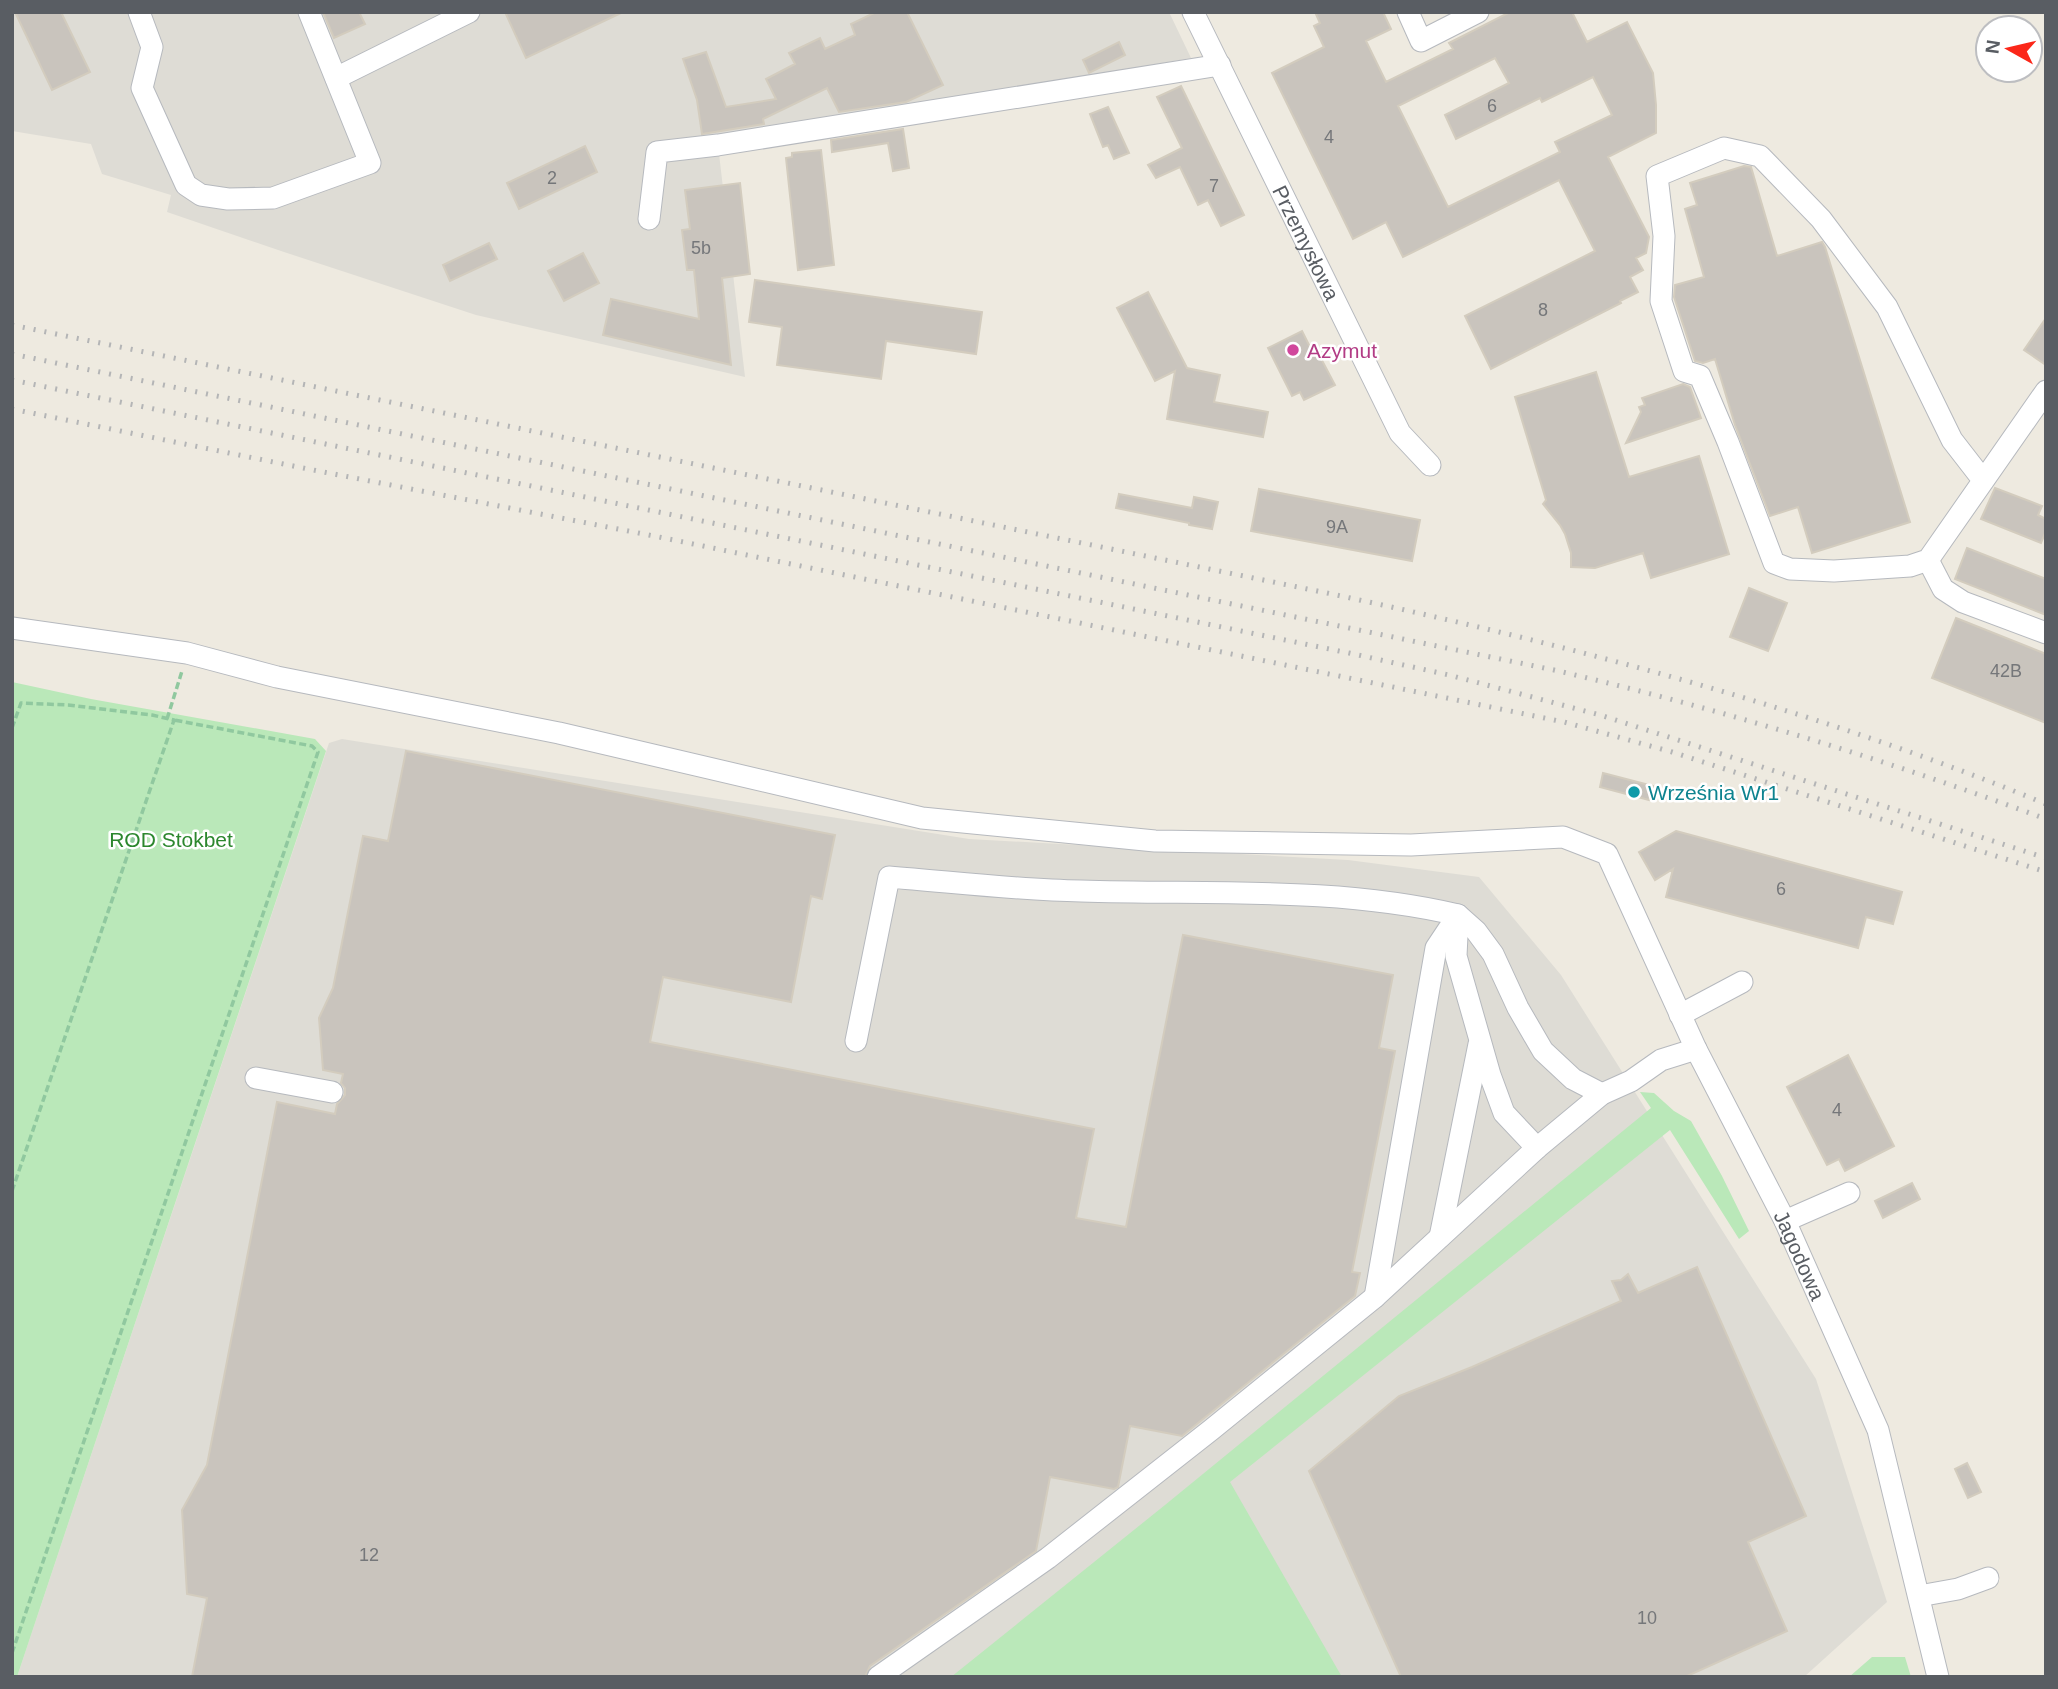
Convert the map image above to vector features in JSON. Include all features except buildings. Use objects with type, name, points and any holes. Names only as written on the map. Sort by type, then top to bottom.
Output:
[{"type":"street","points":[[139,12],[152,47],[142,88],[186,185],[201,195],[228,199],[273,198],[370,163],[309,12]]},
{"type":"street","points":[[336,78],[469,12]]},
{"type":"street","name":"Przemysłowa","points":[[1193,12],[1400,433],[1430,465]]},
{"type":"street","points":[[1408,12],[1421,41],[1478,12]]},
{"type":"street","points":[[649,219],[657,152],[718,145],[1220,65]]},
{"type":"street","points":[[1983,480],[1952,440],[1887,307],[1821,219],[1760,156],[1724,148],[1657,176],[1664,236],[1661,301],[1684,370],[1700,376],[1773,563],[1790,569],[1834,571],[1910,566],[1928,561],[2046,391]]},
{"type":"street","points":[[1928,561],[1943,589],[1964,602],[2046,633]]},
{"type":"street","points":[[12,628],[187,653]]},
{"type":"street","name":"Jagodowa","points":[[187,653],[277,677],[559,733],[922,818],[1155,841],[1410,845],[1563,837],[1607,853],[1696,1049],[1785,1221],[1878,1430],[1938,1677]]},
{"type":"street","points":[[856,1041],[889,877],[1077,891],[1272,894],[1380,901],[1458,915],[1493,954],[1542,1051],[1573,1079],[1602,1094]]},
{"type":"street","points":[[1458,915],[1456,956],[1490,1075],[1504,1112],[1537,1148]]},
{"type":"street","points":[[1375,1297],[1436,948],[1458,915]]},
{"type":"street","points":[[1680,1015],[1742,982]]},
{"type":"street","points":[[1440,1237],[1480,1038]]},
{"type":"street","points":[[878,1677],[1048,1558],[1210,1430],[1375,1297],[1537,1148],[1602,1094],[1631,1081],[1661,1060],[1696,1049]]},
{"type":"street","points":[[256,1078],[332,1092]]},
{"type":"street","points":[[1785,1221],[1849,1193]]},
{"type":"street","points":[[1919,1596],[1958,1589],[1988,1578]]},
{"type":"path","points":[[167,719],[187,653]]},
{"type":"path","points":[[12,728],[21,703],[68,705],[152,715],[312,746],[318,752],[12,1653]]},
{"type":"path","points":[[12,1191],[174,720]]},
{"type":"shaded area","points":[[12,12],[1169,12],[1191,58],[718,145],[745,377],[476,315],[167,212],[171,195],[102,174],[91,144],[12,131]]},
{"type":"shaded area","points":[[342,739],[969,839],[1348,860],[1479,877],[1561,975],[1816,1379],[1887,1602],[1804,1677],[17,1677],[329,743]]},
{"type":"green space","name":"ROD Stokbet","points":[[12,682],[91,699],[315,739],[326,751],[17,1677],[12,1677]]},
{"type":"green space","points":[[1640,1092],[1654,1093],[1674,1111],[1691,1121],[1749,1231],[1739,1239],[1670,1130],[1230,1482],[1342,1677],[951,1677],[1651,1108]]},
{"type":"green space","points":[[1872,1657],[1905,1657],[1911,1677],[1849,1677]]},
{"type":"railway","points":[[12,325],[1418,613],[1601,658],[1781,709],[1871,738],[2046,804]]},
{"type":"railway","points":[[12,354],[1554,670],[1679,701],[1802,737],[2046,819]]},
{"type":"railway","points":[[12,380],[1449,675],[1600,715],[2046,858]]},
{"type":"railway","points":[[12,409],[654,536],[1564,722],[1672,752],[2046,872]]},
{"type":"place","name":"Azymut","points":[[1293,350]]},
{"type":"place","name":"Września Wr1","points":[[1634,792]]}]
